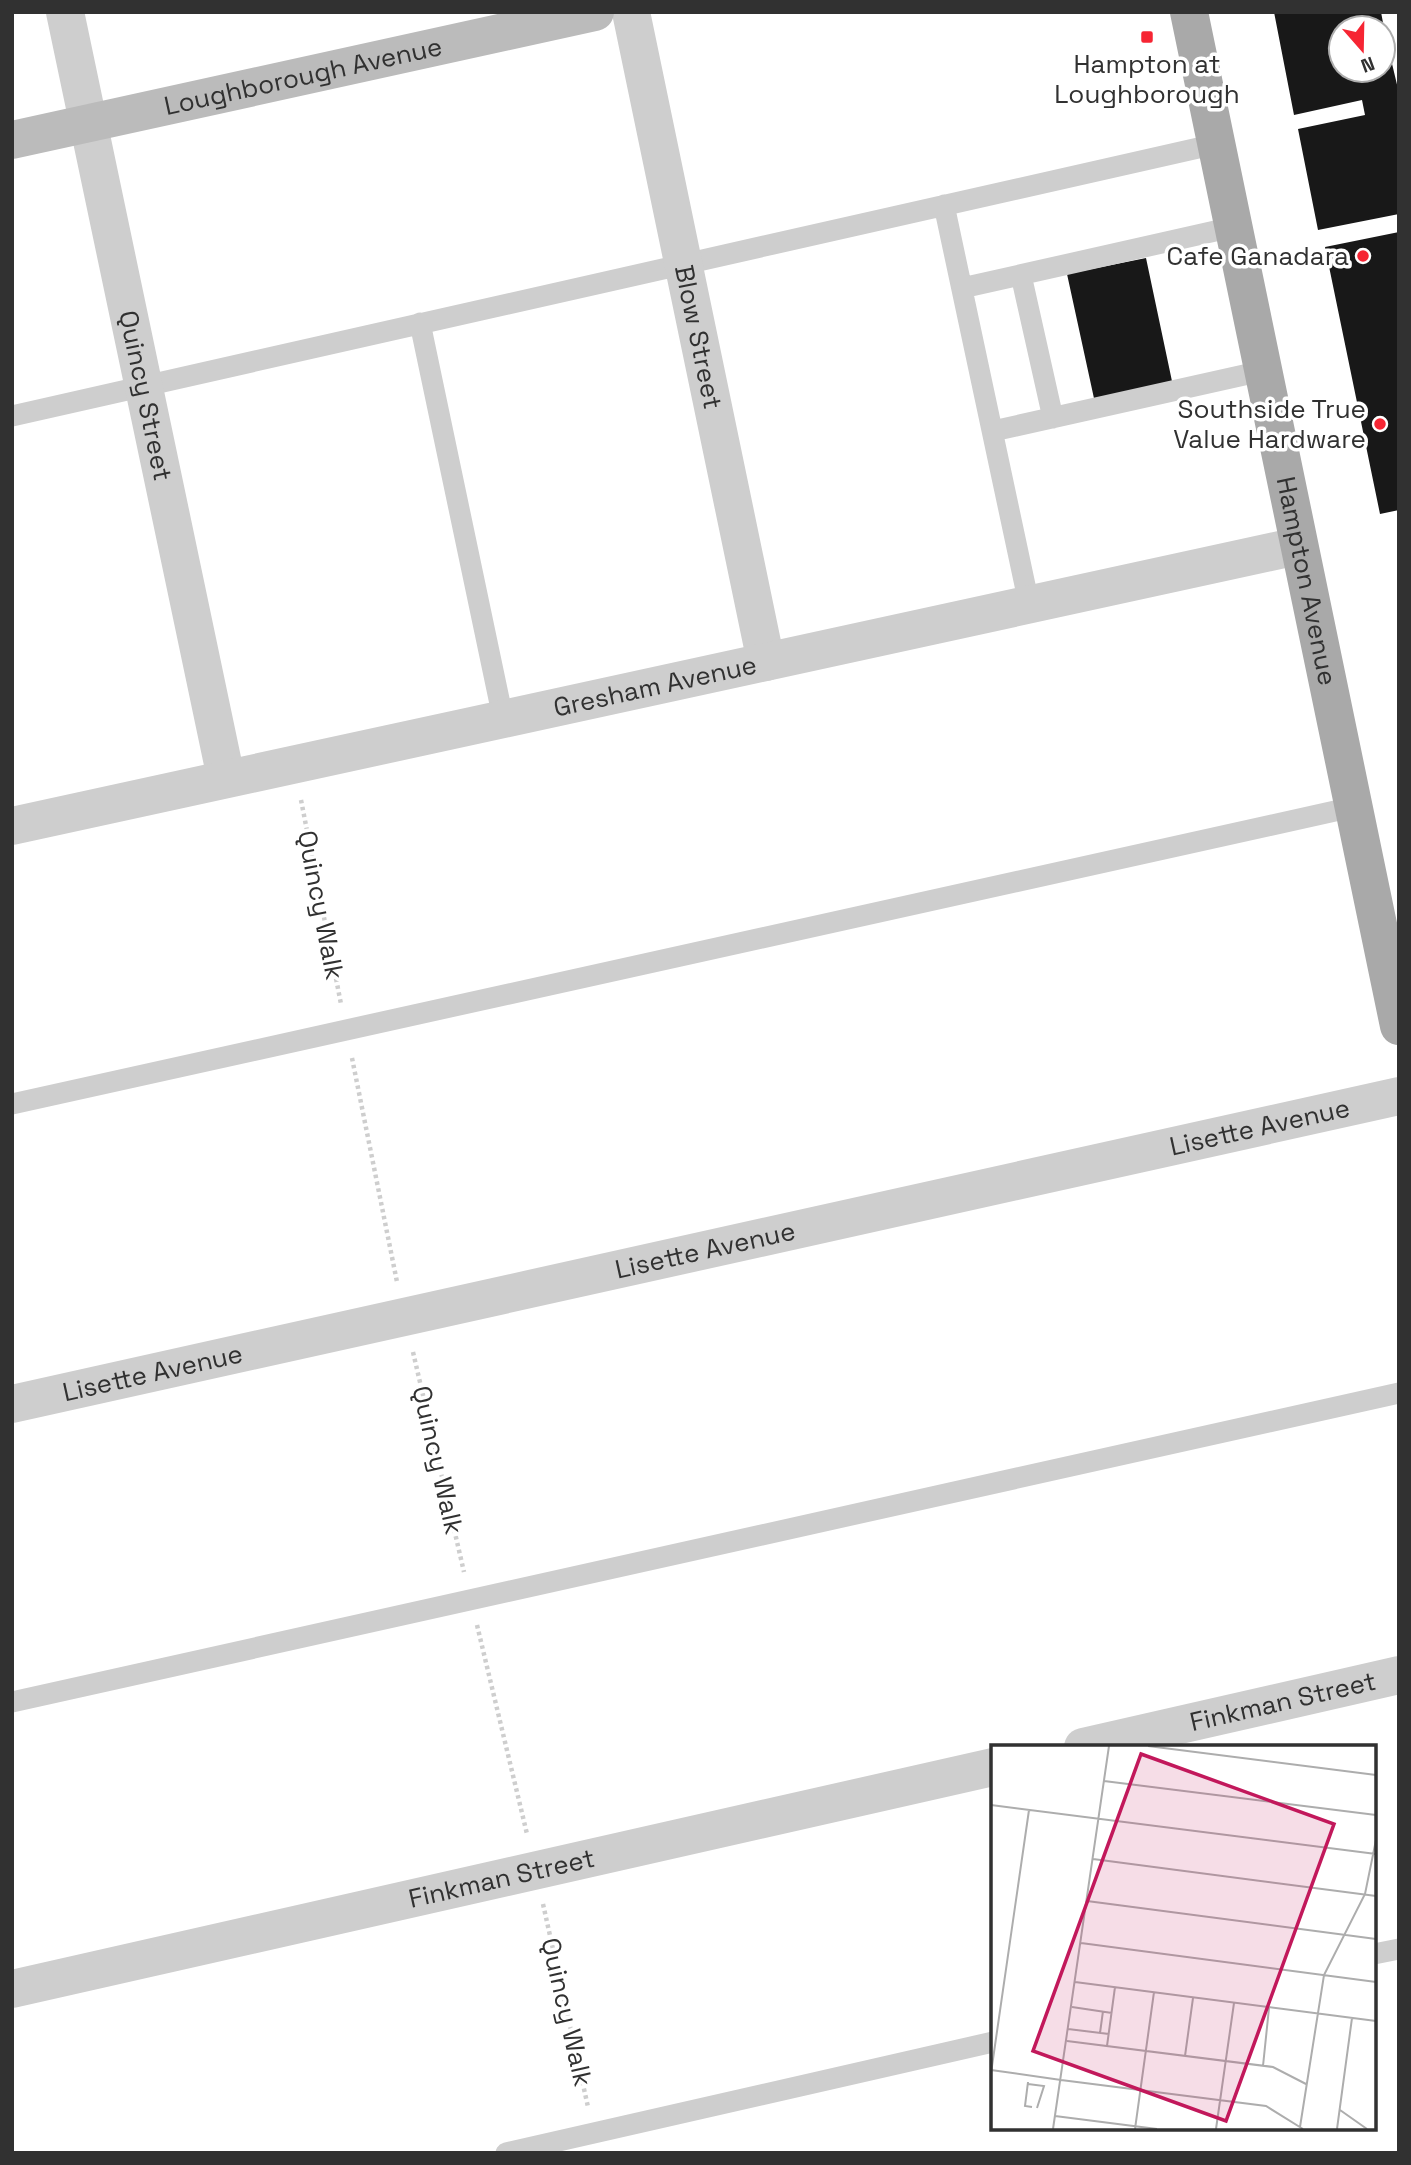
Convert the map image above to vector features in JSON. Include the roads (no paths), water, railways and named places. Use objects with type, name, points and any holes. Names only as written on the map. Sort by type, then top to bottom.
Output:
[{"type":"main road","name":"Loughborough Avenue","points":[[12,140],[594,12]]},
{"type":"main road","name":"Hampton Avenue","points":[[1189,12],[1399,1026]]},
{"type":"street","name":"Quincy Street","points":[[65,12],[226,778]]},
{"type":"street","name":"Blow Street","points":[[631,12],[766,662]]},
{"type":"street","name":"Gresham Avenue","points":[[12,826],[1298,546]]},
{"type":"street","name":"Lisette Avenue","points":[[12,1404],[1399,1096]]},
{"type":"street","name":"Finkman Street","points":[[1092,1745],[1399,1675]]},
{"type":"street","name":"Finkman Street","points":[[12,1989],[991,1767]]},
{"type":"lane","points":[[12,416],[1216,144]]},
{"type":"lane","points":[[944,205],[1030,604]]},
{"type":"lane","points":[[962,288],[1233,227]]},
{"type":"lane","points":[[1021,275],[1052,418]]},
{"type":"lane","points":[[420,323],[503,718]]},
{"type":"lane","points":[[993,430],[1262,371]]},
{"type":"lane","points":[[12,1104],[1353,807]]},
{"type":"lane","points":[[12,1702],[1399,1394]]},
{"type":"lane","points":[[1376,1954],[1399,1949]]},
{"type":"lane","points":[[506,2153],[991,2042]]},
{"type":"place","name":"Hampton at Loughborough","points":[[1147,37]]},
{"type":"place","name":"Cafe Ganadara","points":[[1363,256]]},
{"type":"place","name":"Southside True Value Hardware","points":[[1380,424]]}]
